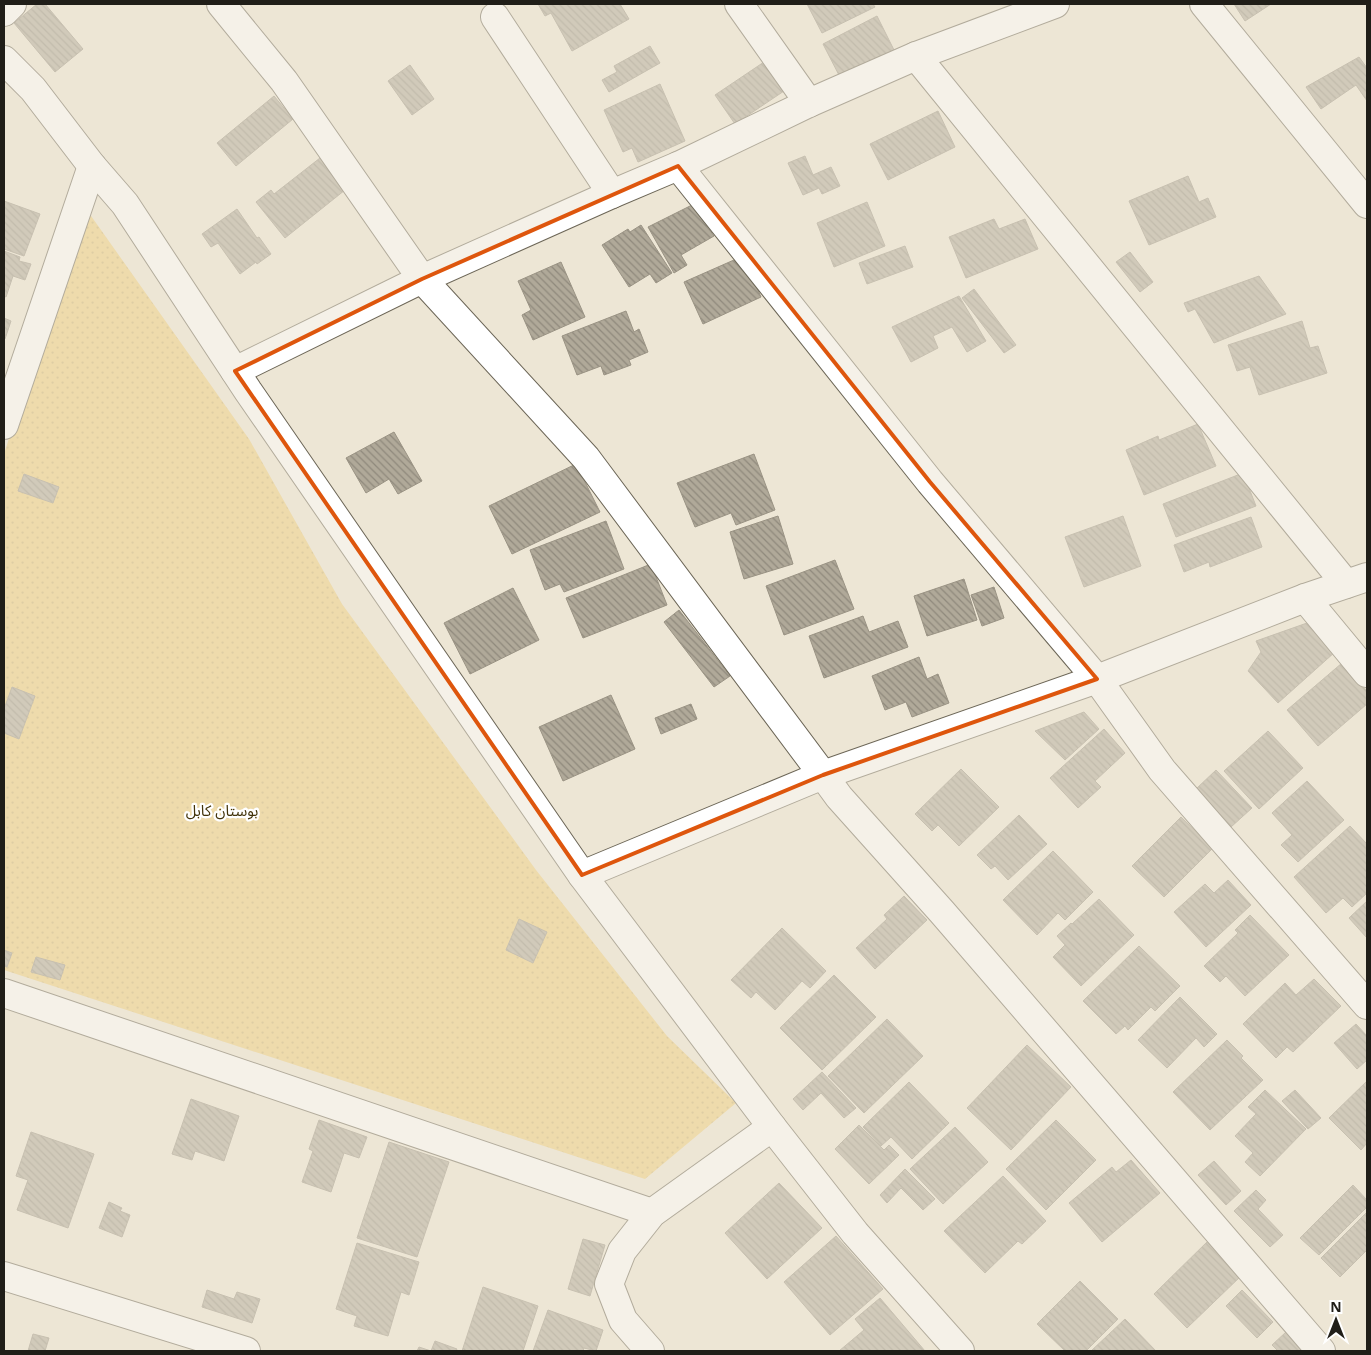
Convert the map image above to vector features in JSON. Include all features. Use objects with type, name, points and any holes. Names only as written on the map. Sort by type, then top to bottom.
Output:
[{"type":"street","points":[[4,12],[12,4]]},
{"type":"street","points":[[221,4],[284,81],[422,279],[586,458],[839,798],[949,919],[1321,1351]]},
{"type":"street","points":[[740,4],[809,104]]},
{"type":"street","points":[[235,372],[422,279],[678,166],[809,104],[916,56],[1055,4]]},
{"type":"street","points":[[1204,4],[1367,204]]},
{"type":"street","points":[[495,17],[612,194]]},
{"type":"street","points":[[582,875],[823,775],[1097,680],[1305,598],[1356,581],[916,56]]},
{"type":"street","points":[[4,60],[33,89],[92,166],[125,204],[235,372],[582,875],[772,1127],[855,1233],[960,1351]]},
{"type":"street","points":[[4,425],[92,166]]},
{"type":"street","points":[[678,166],[930,482],[1097,680],[1162,770],[1367,1005]]},
{"type":"street","points":[[1305,598],[1367,673]]},
{"type":"street","points":[[4,992],[652,1213]]},
{"type":"street","points":[[650,1351],[624,1320],[610,1284],[622,1251],[652,1213],[772,1127]]},
{"type":"street","points":[[4,1276],[246,1351]]},
{"type":"highlighted area","points":[[678,166],[930,482],[1097,679],[823,775],[582,875],[235,371],[422,279]]},
{"type":"green space","name":"بوستان کابل","points":[[84,206],[249,439],[342,604],[536,870],[667,1036],[736,1103],[645,1179],[4,970],[4,454]]},
{"type":"building","points":[[37,4],[45,4],[83,49],[55,72],[14,23]]},
{"type":"building","points":[[538,4],[620,4],[629,19],[572,51],[551,13],[545,16]]},
{"type":"building","points":[[807,4],[873,4],[875,7],[822,33]]},
{"type":"building","points":[[1234,4],[1271,4],[1245,21]]},
{"type":"building","points":[[877,16],[896,54],[842,81],[823,44]]},
{"type":"building","points":[[650,46],[660,63],[609,92],[602,80],[617,72],[614,66]]},
{"type":"building","points":[[1359,57],[1367,68],[1367,101],[1356,85],[1321,109],[1306,87]]},
{"type":"building","points":[[764,62],[784,91],[735,124],[715,95]]},
{"type":"building","points":[[410,65],[434,99],[412,115],[388,81]]},
{"type":"building","points":[[660,84],[685,141],[638,162],[632,148],[623,152],[604,110]]},
{"type":"building","points":[[274,96],[293,119],[236,166],[217,143]]},
{"type":"building","points":[[938,111],[955,147],[888,180],[870,144]]},
{"type":"building","points":[[805,156],[813,175],[831,167],[840,186],[822,194],[819,188],[803,195],[788,163]]},
{"type":"building","points":[[320,158],[345,190],[285,238],[256,202],[271,190],[274,194]]},
{"type":"building","points":[[1188,176],[1199,202],[1208,198],[1216,217],[1149,245],[1129,201]]},
{"type":"building","points":[[4,201],[40,214],[24,256],[4,249]]},
{"type":"building","points":[[867,202],[885,246],[834,267],[817,223]]},
{"type":"building","points":[[692,205],[714,236],[681,255],[687,265],[674,273],[648,227]]},
{"type":"building","points":[[237,209],[257,238],[259,237],[271,254],[240,274],[218,243],[211,247],[202,234]]},
{"type":"building","points":[[994,219],[999,229],[1025,219],[1038,249],[966,278],[949,237]]},
{"type":"building","points":[[641,225],[672,273],[656,283],[650,274],[629,287],[602,245],[628,229],[630,232]]},
{"type":"building","points":[[905,246],[913,267],[867,284],[859,263]]},
{"type":"building","points":[[4,251],[20,257],[19,261],[31,264],[25,280],[13,276],[6,297],[4,296]]},
{"type":"building","points":[[1130,252],[1153,282],[1140,292],[1116,262]]},
{"type":"building","points":[[743,256],[761,297],[703,324],[684,282]]},
{"type":"building","points":[[561,262],[585,317],[533,340],[522,315],[531,310],[518,281]]},
{"type":"building","points":[[1259,276],[1286,314],[1214,343],[1195,309],[1188,312],[1184,303]]},
{"type":"building","points":[[974,289],[1016,345],[1004,353],[962,298]]},
{"type":"building","points":[[959,296],[986,341],[967,352],[952,327],[933,336],[938,348],[911,362],[892,327]]},
{"type":"building","points":[[626,311],[634,332],[639,329],[648,352],[629,360],[631,365],[604,375],[601,366],[577,375],[562,336]]},
{"type":"building","points":[[4,318],[11,321],[5,339],[4,339]]},
{"type":"building","points":[[1302,321],[1310,348],[1318,346],[1327,373],[1259,395],[1250,367],[1237,371],[1228,345]]},
{"type":"building","points":[[1198,424],[1216,466],[1144,495],[1126,450],[1158,436],[1159,440]]},
{"type":"building","points":[[394,432],[422,481],[398,494],[389,479],[366,493],[346,458]]},
{"type":"building","points":[[754,454],[775,510],[736,525],[731,513],[695,527],[677,483]]},
{"type":"building","points":[[576,464],[600,512],[512,554],[489,506]]},
{"type":"building","points":[[1243,473],[1256,506],[1176,537],[1163,504]]},
{"type":"building","points":[[24,474],[59,487],[53,503],[18,491]]},
{"type":"building","points":[[778,516],[793,564],[744,579],[730,532]]},
{"type":"building","points":[[1123,516],[1141,566],[1084,587],[1065,537]]},
{"type":"building","points":[[1251,517],[1262,547],[1210,567],[1209,562],[1184,572],[1174,545]]},
{"type":"building","points":[[606,521],[624,569],[564,592],[560,584],[545,590],[530,550]]},
{"type":"building","points":[[835,560],[854,609],[784,635],[766,586]]},
{"type":"building","points":[[651,564],[667,605],[583,638],[566,598]]},
{"type":"building","points":[[964,579],[977,620],[927,636],[914,596]]},
{"type":"building","points":[[994,587],[1004,618],[982,626],[971,595]]},
{"type":"building","points":[[513,588],[539,640],[470,674],[444,623]]},
{"type":"building","points":[[679,610],[730,676],[714,687],[664,622]]},
{"type":"building","points":[[863,616],[869,632],[898,621],[908,647],[824,678],[809,636]]},
{"type":"building","points":[[1307,623],[1335,652],[1278,703],[1248,671],[1261,652],[1256,641]]},
{"type":"building","points":[[919,657],[927,679],[938,674],[949,703],[912,717],[906,702],[885,710],[872,676]]},
{"type":"building","points":[[1342,663],[1367,691],[1367,704],[1318,746],[1287,710]]},
{"type":"building","points":[[12,687],[35,696],[19,739],[4,733],[4,709]]},
{"type":"building","points":[[611,695],[635,749],[563,781],[539,727]]},
{"type":"building","points":[[691,704],[697,719],[661,734],[655,718]]},
{"type":"building","points":[[1084,712],[1099,729],[1065,760],[1035,731]]},
{"type":"building","points":[[1104,729],[1125,753],[1095,781],[1101,787],[1078,808],[1050,778]]},
{"type":"building","points":[[1268,731],[1303,768],[1259,809],[1224,771]]},
{"type":"building","points":[[961,769],[999,807],[959,846],[938,825],[932,831],[915,814]]},
{"type":"building","points":[[1216,770],[1252,808],[1231,827],[1196,789]]},
{"type":"building","points":[[1307,781],[1344,820],[1298,862],[1281,845],[1292,835],[1272,813]]},
{"type":"building","points":[[1019,815],[1047,844],[1008,880],[995,866],[991,869],[977,855]]},
{"type":"building","points":[[1181,817],[1213,848],[1164,897],[1132,866]]},
{"type":"building","points":[[1350,826],[1367,844],[1367,893],[1352,907],[1343,898],[1326,913],[1294,877]]},
{"type":"building","points":[[1053,851],[1093,892],[1065,920],[1058,913],[1037,935],[1003,900]]},
{"type":"building","points":[[1228,880],[1251,905],[1206,947],[1174,912],[1205,884],[1214,893]]},
{"type":"building","points":[[904,896],[927,920],[875,969],[856,948],[887,919],[884,915]]},
{"type":"building","points":[[1099,899],[1134,935],[1081,986],[1053,957],[1065,945],[1057,936]]},
{"type":"building","points":[[1367,901],[1367,938],[1349,918]]},
{"type":"building","points":[[1250,915],[1289,955],[1245,996],[1226,976],[1220,982],[1204,966],[1238,933],[1235,930]]},
{"type":"building","points":[[519,919],[547,932],[533,963],[506,950]]},
{"type":"building","points":[[782,928],[826,971],[810,988],[802,981],[775,1010],[756,992],[751,998],[731,980]]},
{"type":"building","points":[[1139,946],[1180,986],[1155,1011],[1151,1007],[1128,1030],[1125,1026],[1116,1034],[1083,1001]]},
{"type":"building","points":[[4,950],[12,953],[7,967],[4,966]]},
{"type":"building","points":[[36,957],[65,965],[60,980],[31,972]]},
{"type":"building","points":[[834,975],[876,1017],[822,1070],[780,1028]]},
{"type":"building","points":[[1314,979],[1341,1006],[1293,1052],[1287,1047],[1276,1058],[1243,1024],[1285,983],[1296,995]]},
{"type":"building","points":[[1180,997],[1217,1034],[1204,1047],[1196,1038],[1167,1068],[1138,1040]]},
{"type":"building","points":[[887,1019],[923,1056],[864,1113],[828,1076]]},
{"type":"building","points":[[1356,1024],[1367,1036],[1367,1060],[1357,1069],[1334,1043]]},
{"type":"building","points":[[1227,1040],[1243,1056],[1241,1058],[1263,1080],[1210,1130],[1173,1092]]},
{"type":"building","points":[[1027,1045],[1071,1087],[1011,1150],[967,1108]]},
{"type":"building","points":[[822,1072],[856,1108],[844,1118],[821,1093],[803,1110],[793,1099]]},
{"type":"building","points":[[1367,1081],[1367,1143],[1361,1150],[1329,1118]]},
{"type":"building","points":[[909,1082],[949,1123],[912,1159],[891,1137],[881,1146],[863,1127]]},
{"type":"building","points":[[1265,1090],[1306,1129],[1260,1176],[1245,1162],[1253,1153],[1235,1136],[1256,1114],[1248,1107]]},
{"type":"building","points":[[1295,1090],[1321,1118],[1308,1129],[1282,1101]]},
{"type":"building","points":[[191,1099],[239,1116],[224,1161],[195,1151],[192,1160],[172,1154]]},
{"type":"building","points":[[319,1120],[367,1137],[359,1158],[344,1153],[331,1192],[302,1182],[313,1151],[309,1149]]},
{"type":"building","points":[[1056,1120],[1096,1160],[1046,1210],[1006,1169]]},
{"type":"building","points":[[859,1125],[884,1150],[889,1145],[899,1155],[869,1184],[835,1149]]},
{"type":"building","points":[[955,1127],[988,1162],[943,1204],[910,1169]]},
{"type":"building","points":[[31,1132],[94,1154],[68,1228],[17,1210],[28,1180],[16,1176]]},
{"type":"building","points":[[389,1142],[449,1162],[417,1257],[357,1238]]},
{"type":"building","points":[[1131,1160],[1160,1193],[1102,1242],[1069,1203],[1112,1167],[1116,1172]]},
{"type":"building","points":[[1214,1161],[1241,1191],[1226,1205],[1198,1175]]},
{"type":"building","points":[[905,1169],[935,1199],[923,1210],[901,1188],[887,1203],[880,1195]]},
{"type":"building","points":[[1003,1176],[1046,1221],[1022,1244],[1018,1241],[985,1273],[944,1231]]},
{"type":"building","points":[[779,1183],[822,1228],[767,1279],[725,1233]]},
{"type":"building","points":[[1353,1185],[1367,1200],[1367,1207],[1319,1255],[1300,1238]]},
{"type":"building","points":[[1256,1190],[1266,1200],[1258,1209],[1283,1235],[1270,1247],[1234,1211]]},
{"type":"building","points":[[109,1202],[122,1208],[120,1211],[130,1215],[122,1237],[99,1228]]},
{"type":"building","points":[[1367,1212],[1367,1250],[1340,1277],[1321,1258]]},
{"type":"building","points":[[836,1236],[883,1289],[830,1335],[784,1282]]},
{"type":"building","points":[[583,1239],[605,1245],[590,1296],[568,1289]]},
{"type":"building","points":[[1209,1240],[1242,1275],[1187,1328],[1154,1294]]},
{"type":"building","points":[[357,1243],[419,1262],[409,1295],[401,1292],[388,1336],[354,1326],[357,1316],[336,1309]]},
{"type":"building","points":[[1080,1281],[1118,1319],[1086,1351],[1065,1351],[1037,1324]]},
{"type":"building","points":[[483,1287],[538,1306],[523,1351],[462,1351]]},
{"type":"building","points":[[207,1290],[234,1299],[237,1292],[260,1299],[252,1323],[202,1307]]},
{"type":"building","points":[[1242,1290],[1273,1322],[1257,1338],[1226,1306]]},
{"type":"building","points":[[880,1298],[925,1351],[839,1351],[864,1330],[855,1319]]},
{"type":"building","points":[[548,1310],[603,1330],[596,1351],[584,1348],[583,1351],[533,1351]]},
{"type":"building","points":[[1125,1319],[1156,1351],[1091,1351]]},
{"type":"building","points":[[1286,1332],[1305,1351],[1278,1351],[1272,1345]]},
{"type":"building","points":[[33,1334],[49,1338],[45,1351],[28,1351]]},
{"type":"building","points":[[435,1341],[457,1349],[456,1351],[431,1351]]},
{"type":"building","points":[[419,1347],[431,1351],[417,1351]]}]
